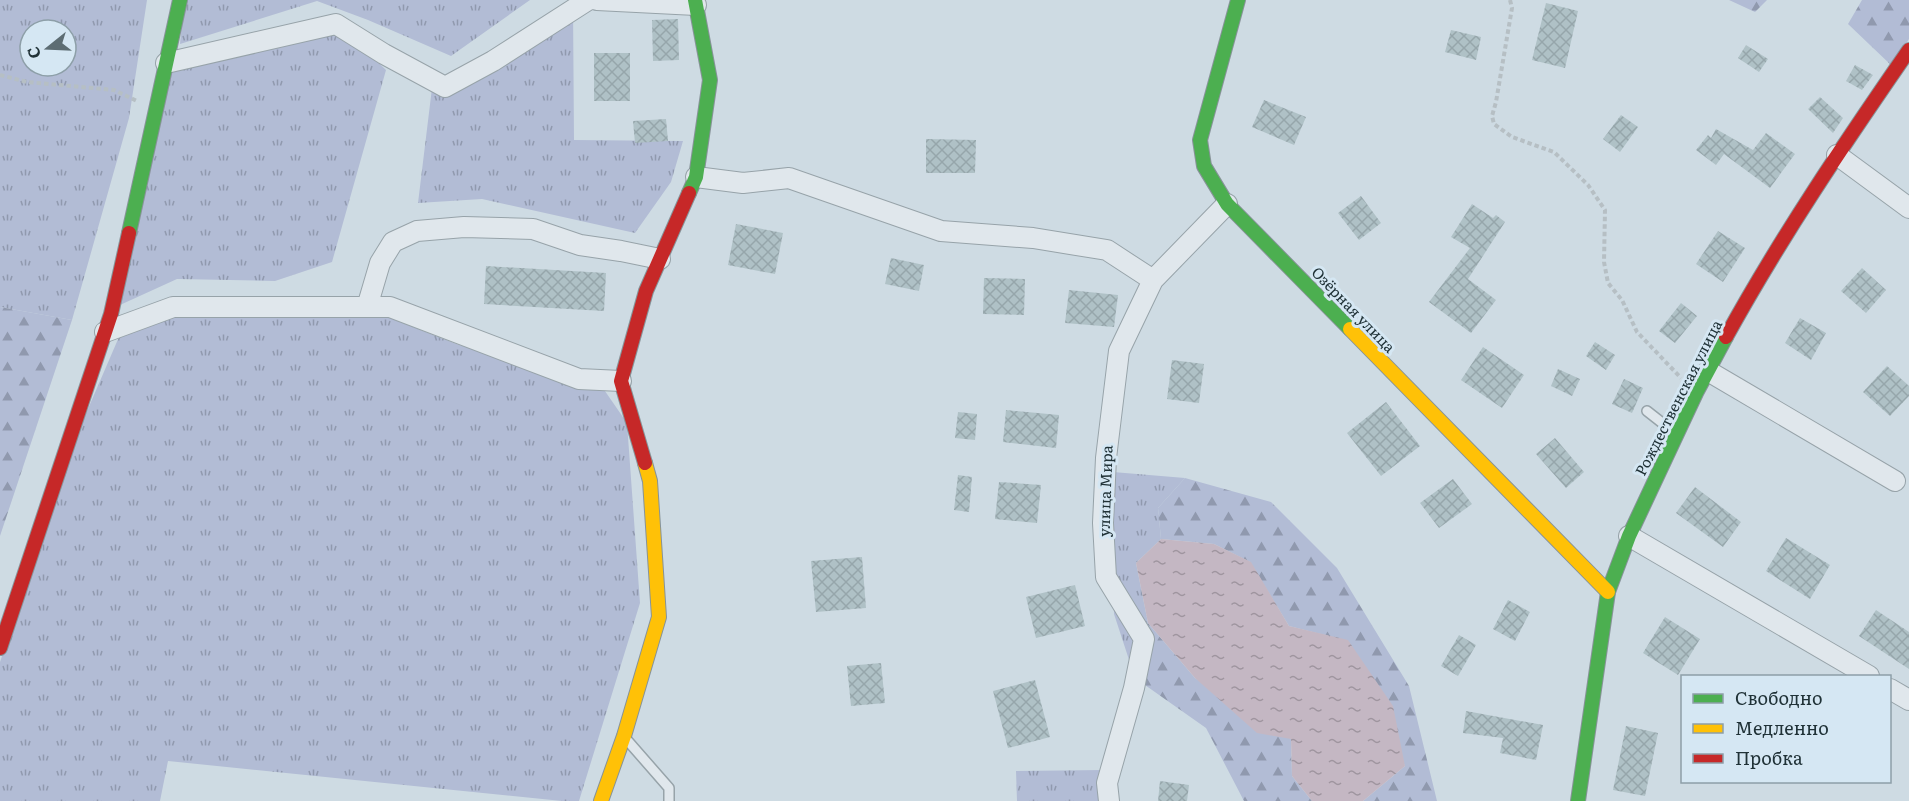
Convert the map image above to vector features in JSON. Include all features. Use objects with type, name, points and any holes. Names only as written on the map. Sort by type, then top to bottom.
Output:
[{"type":"street","points":[[0,648],[111,314],[180,0]]},
{"type":"street","points":[[166,63],[336,24],[384,54],[446,87],[494,61],[588,0]]},
{"type":"street","points":[[597,0],[696,2],[710,80],[696,177],[646,291],[621,381],[650,481],[659,617],[624,736],[601,801]]},
{"type":"street","name":"Озёрная улица","points":[[1238,0],[1200,140],[1204,168],[1227,204],[1608,592]]},
{"type":"street","name":"Рождественская улица","points":[[1578,801],[1608,592],[1629,536],[1696,393],[1761,274],[1837,155],[1909,50]]},
{"type":"street","points":[[1837,155],[1909,208]]},
{"type":"street","points":[[696,177],[743,183],[789,178],[940,231],[1034,238],[1107,250],[1153,280]]},
{"type":"street","name":"улица Мира","points":[[1109,801],[1107,783],[1134,688],[1144,639],[1106,577],[1103,523],[1106,458],[1119,351],[1153,280],[1227,204]]},
{"type":"street","points":[[367,307],[380,263],[393,242],[417,231],[464,227],[533,229],[580,245],[621,250],[660,259]]},
{"type":"street","points":[[105,332],[173,307],[390,307],[579,379],[621,381]]},
{"type":"street","points":[[1708,371],[1895,481]]},
{"type":"street","points":[[1629,536],[1867,675]]},
{"type":"street","points":[[1891,690],[1909,700]]},
{"type":"lane","points":[[1647,411],[1677,434]]},
{"type":"lane","points":[[624,736],[669,788],[669,801]]},
{"type":"path","points":[[1510,0],[1512,8],[1492,116],[1494,124],[1512,137],[1554,152],[1588,185],[1605,210],[1604,262],[1608,283],[1622,300],[1637,332],[1696,393]]},
{"type":"path","points":[[0,75],[27,82],[114,90],[156,110]]},
{"type":"green space","points":[[0,0],[147,0],[129,118],[72,320],[0,307]]},
{"type":"green space","points":[[184,0],[530,0],[451,56],[317,1],[180,44]]},
{"type":"green space","points":[[1729,0],[1767,0],[1755,12]]},
{"type":"green space","points":[[1862,0],[1909,0],[1909,39],[1892,66],[1848,24]]},
{"type":"green space","points":[[573,6],[574,140],[683,141],[671,182],[635,233],[482,199],[418,203],[432,88]]},
{"type":"green space","points":[[346,31],[386,70],[332,262],[275,281],[177,279],[109,310],[171,65]]},
{"type":"green space","points":[[191,302],[372,311],[459,345],[596,378],[627,423],[640,603],[579,801],[168,761],[160,801],[0,801],[0,662],[78,432],[122,330]]},
{"type":"green space","points":[[0,307],[72,320],[0,536]]},
{"type":"green space","points":[[1113,472],[1185,478],[1158,508],[1161,539],[1136,563],[1148,623],[1135,678],[1114,614]]},
{"type":"green space","points":[[1185,478],[1271,502],[1337,568],[1409,686],[1437,801],[1363,801],[1405,766],[1348,641],[1289,626],[1250,562],[1214,544],[1161,539],[1158,508]]},
{"type":"green space","points":[[1148,623],[1195,678],[1291,739],[1292,776],[1312,801],[1244,801],[1206,728],[1135,678]]},
{"type":"green space","points":[[1103,770],[1102,801],[1017,801],[1016,771]]},
{"type":"water","points":[[1161,539],[1214,544],[1251,562],[1289,626],[1348,640],[1393,706],[1405,766],[1363,801],[1312,801],[1292,776],[1291,739],[1257,733],[1195,678],[1148,623],[1136,563]]},
{"type":"building","points":[[1546,3],[1578,11],[1565,68],[1532,60]]},
{"type":"building","points":[[678,19],[679,60],[653,61],[652,20]]},
{"type":"building","points":[[1451,30],[1481,37],[1476,60],[1445,52]]},
{"type":"building","points":[[1746,45],[1768,59],[1759,72],[1738,58]]},
{"type":"building","points":[[594,53],[630,53],[630,101],[594,101]]},
{"type":"building","points":[[1855,65],[1873,75],[1862,90],[1846,81]]},
{"type":"building","points":[[1820,97],[1843,118],[1833,133],[1808,109]]},
{"type":"building","points":[[1264,100],[1306,117],[1294,145],[1252,127]]},
{"type":"building","points":[[1621,115],[1638,127],[1620,152],[1603,139]]},
{"type":"building","points":[[666,119],[668,141],[635,143],[633,121]]},
{"type":"building","points":[[1716,129],[1753,150],[1766,133],[1795,154],[1770,188],[1724,154],[1716,165],[1696,150],[1708,135],[1711,138]]},
{"type":"building","points":[[926,139],[976,140],[975,173],[926,173]]},
{"type":"building","points":[[1361,196],[1381,223],[1359,240],[1338,213]]},
{"type":"building","points":[[1472,204],[1493,218],[1496,215],[1505,222],[1468,279],[1496,300],[1471,333],[1429,302],[1470,248],[1451,237]]},
{"type":"building","points":[[736,224],[783,233],[775,274],[728,265]]},
{"type":"building","points":[[1718,231],[1745,248],[1723,282],[1696,264]]},
{"type":"building","points":[[891,258],[924,265],[919,291],[885,284]]},
{"type":"building","points":[[486,266],[606,273],[604,311],[484,304]]},
{"type":"building","points":[[1862,268],[1886,290],[1866,313],[1841,291]]},
{"type":"building","points":[[984,278],[1025,279],[1024,315],[983,314]]},
{"type":"building","points":[[1069,290],[1118,295],[1114,327],[1065,323]]},
{"type":"building","points":[[1681,303],[1697,316],[1675,343],[1659,331]]},
{"type":"building","points":[[1800,318],[1826,333],[1811,360],[1785,343]]},
{"type":"building","points":[[1595,342],[1615,355],[1606,370],[1586,356]]},
{"type":"building","points":[[1483,347],[1524,375],[1502,408],[1461,380]]},
{"type":"building","points":[[1172,360],[1204,364],[1199,403],[1167,399]]},
{"type":"building","points":[[1887,366],[1909,386],[1909,396],[1890,416],[1863,392]]},
{"type":"building","points":[[1558,369],[1580,379],[1572,396],[1551,386]]},
{"type":"building","points":[[1624,379],[1643,388],[1632,413],[1612,404]]},
{"type":"building","points":[[1386,402],[1420,446],[1381,476],[1347,433]]},
{"type":"building","points":[[1006,410],[1059,415],[1056,448],[1003,442]]},
{"type":"building","points":[[958,412],[977,414],[975,440],[955,438]]},
{"type":"building","points":[[1555,438],[1584,472],[1566,488],[1536,454]]},
{"type":"building","points":[[958,475],[972,477],[969,512],[954,510]]},
{"type":"building","points":[[1453,479],[1472,504],[1439,528],[1420,503]]},
{"type":"building","points":[[999,482],[1041,485],[1037,523],[995,519]]},
{"type":"building","points":[[1695,487],[1741,522],[1723,547],[1676,513]]},
{"type":"building","points":[[1786,538],[1830,565],[1810,599],[1766,571]]},
{"type":"building","points":[[862,557],[866,608],[816,612],[811,561]]},
{"type":"building","points":[[1075,585],[1085,626],[1036,638],[1026,597]]},
{"type":"building","points":[[1508,600],[1530,612],[1515,641],[1493,629]]},
{"type":"building","points":[[1876,610],[1909,632],[1909,669],[1859,636]]},
{"type":"building","points":[[1665,617],[1700,639],[1678,675],[1643,653]]},
{"type":"building","points":[[1459,635],[1476,645],[1458,676],[1441,666]]},
{"type":"building","points":[[881,663],[885,703],[851,706],[847,666]]},
{"type":"building","points":[[1035,680],[1050,737],[1008,748],[993,691]]},
{"type":"building","points":[[1466,711],[1543,725],[1536,760],[1500,753],[1503,738],[1463,733]]},
{"type":"building","points":[[1626,726],[1658,733],[1645,796],[1613,790]]},
{"type":"building","points":[[1160,781],[1189,785],[1187,801],[1158,801]]},
{"type":"traffic: fast","points":[[129,233],[180,0]]},
{"type":"traffic: fast","points":[[689,193],[696,177],[710,80],[695,0]]},
{"type":"traffic: fast","points":[[1238,0],[1200,140],[1204,166],[1227,204],[1350,329]]},
{"type":"traffic: fast","points":[[1578,801],[1608,592],[1629,536],[1696,393],[1726,337]]},
{"type":"traffic: slow","points":[[1350,329],[1608,592]]},
{"type":"traffic: slow","points":[[601,801],[624,736],[659,617],[650,481],[645,463]]},
{"type":"traffic: jam","points":[[1726,337],[1791,227],[1909,50]]},
{"type":"traffic: jam","points":[[645,463],[621,381],[646,291],[689,193]]},
{"type":"traffic: jam","points":[[0,648],[111,314],[129,233]]}]
